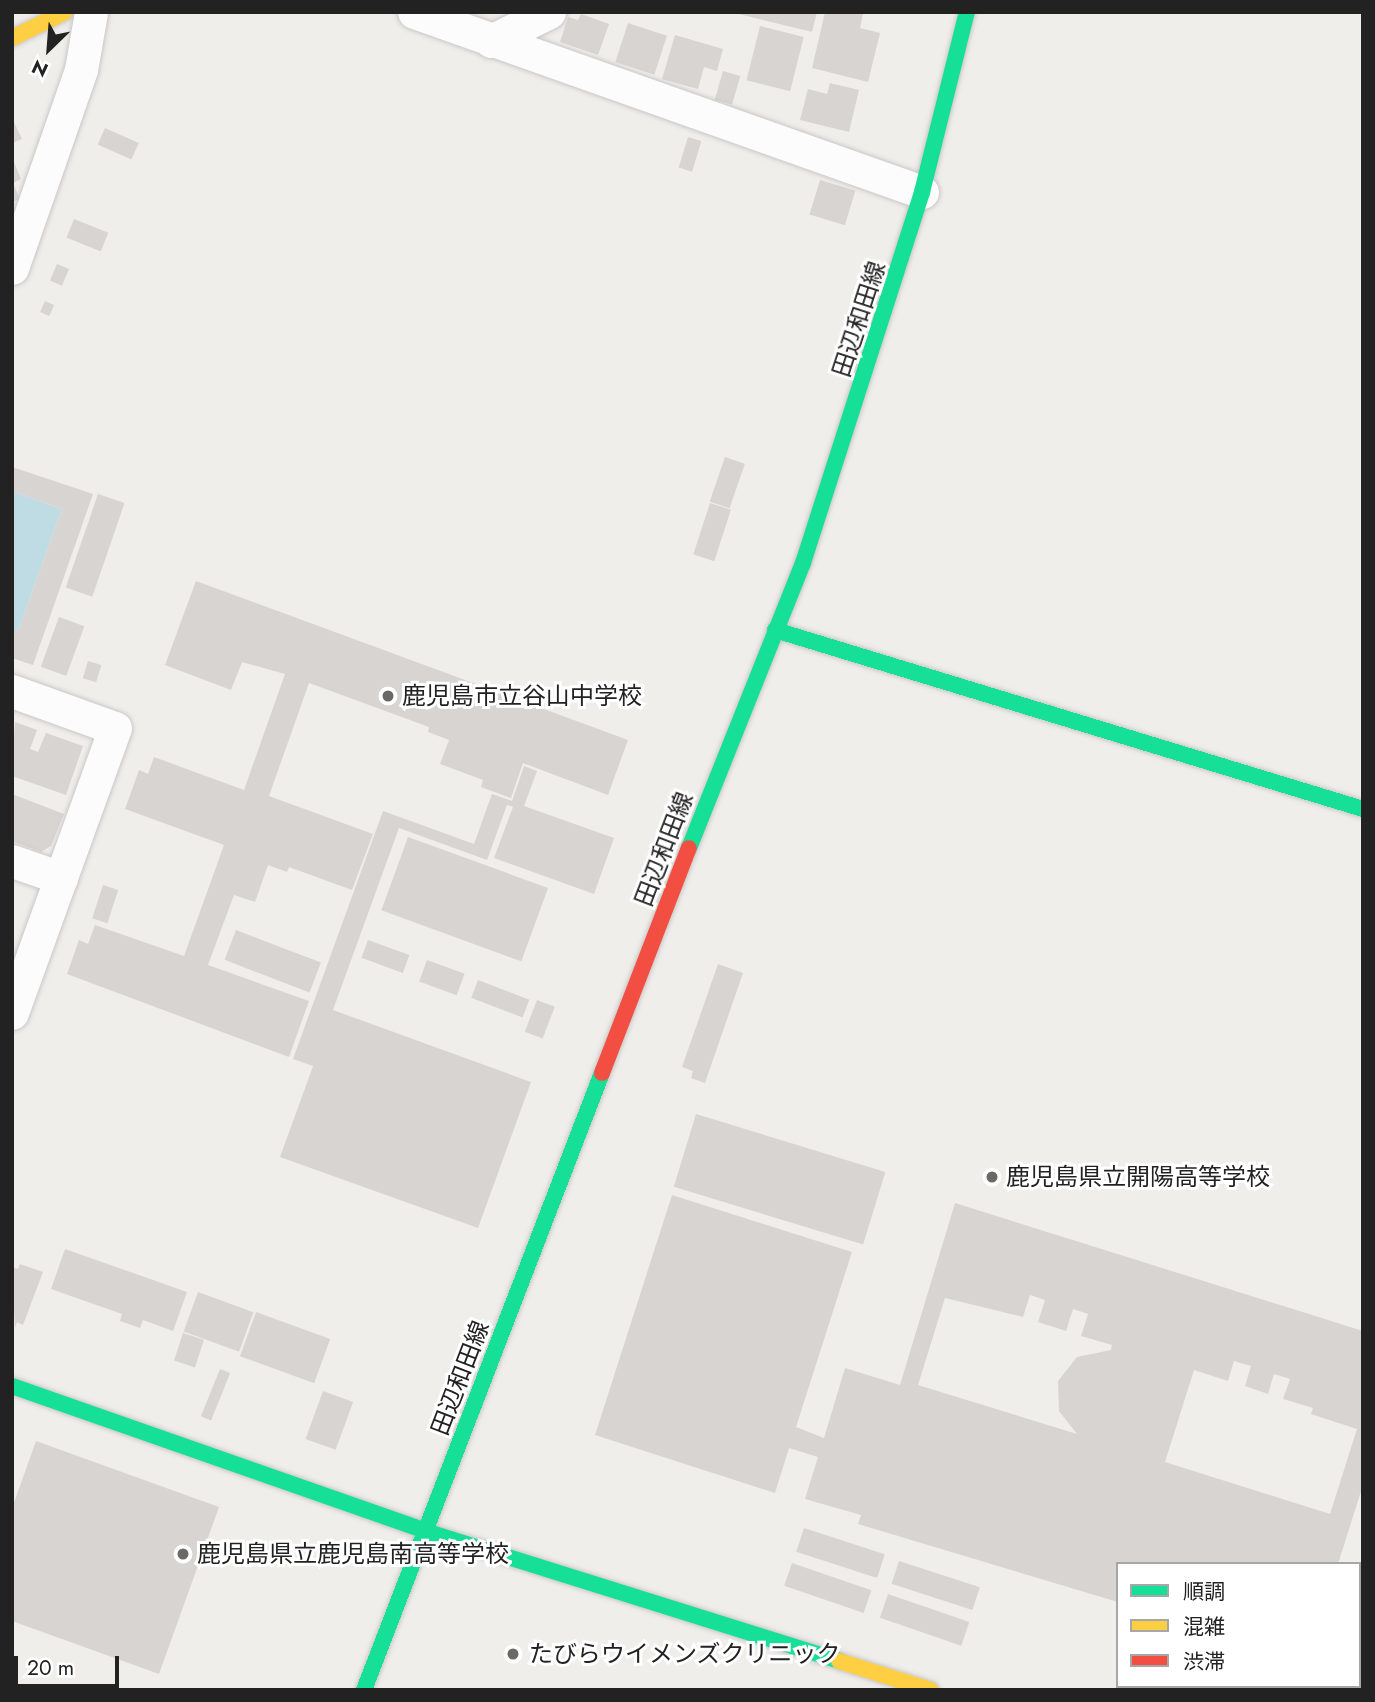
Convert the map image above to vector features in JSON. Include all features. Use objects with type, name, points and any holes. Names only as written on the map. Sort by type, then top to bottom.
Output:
[{"type":"street","points":[[12,38],[65,12]]},
{"type":"street","points":[[12,268],[81,70],[91,12]]},
{"type":"street","points":[[414,12],[922,192]]},
{"type":"street","points":[[491,41],[550,12]]},
{"type":"street","name":"田辺和田線","points":[[364,1690],[803,563],[922,192],[967,12]]},
{"type":"street","points":[[775,630],[1363,809]]},
{"type":"street","points":[[12,691],[115,728],[12,1013]]},
{"type":"street","points":[[12,861],[61,878]]},
{"type":"street","points":[[12,1386],[425,1531],[931,1690]]},
{"type":"water","points":[[12,491],[62,509],[18,631],[12,629]]},
{"type":"building","points":[[731,12],[817,12],[812,32]]},
{"type":"building","points":[[825,12],[863,14],[860,28],[880,33],[868,82],[812,68]]},
{"type":"building","points":[[581,14],[609,24],[598,55],[560,42],[568,17],[578,20]]},
{"type":"building","points":[[628,23],[667,36],[654,75],[615,62]]},
{"type":"building","points":[[760,26],[804,37],[790,91],[746,80]]},
{"type":"building","points":[[675,35],[723,49],[717,71],[704,67],[698,89],[662,79]]},
{"type":"building","points":[[723,71],[740,76],[732,105],[715,100]]},
{"type":"building","points":[[830,83],[859,90],[849,132],[800,120],[808,89],[827,94]]},
{"type":"building","points":[[12,118],[22,139],[12,143]]},
{"type":"building","points":[[105,128],[139,143],[131,159],[98,144]]},
{"type":"building","points":[[688,137],[701,141],[692,172],[679,168]]},
{"type":"building","points":[[12,157],[21,179],[13,183],[20,199],[12,202]]},
{"type":"building","points":[[820,180],[855,191],[845,225],[809,214]]},
{"type":"building","points":[[74,219],[108,233],[101,251],[67,238]]},
{"type":"building","points":[[57,264],[69,269],[62,286],[50,281]]},
{"type":"building","points":[[45,301],[54,305],[49,316],[40,312]]},
{"type":"building","points":[[725,457],[745,464],[730,508],[710,501]]},
{"type":"building","points":[[12,467],[93,494],[33,665],[12,658],[12,629],[18,631],[62,509],[12,491]]},
{"type":"building","points":[[98,494],[124,503],[92,597],[66,588]]},
{"type":"building","points":[[710,503],[731,510],[714,561],[693,554]]},
{"type":"building","points":[[196,581],[628,740],[608,795],[523,763],[511,798],[481,787],[483,780],[440,764],[449,740],[428,732],[429,727],[309,683],[269,796],[373,834],[352,890],[289,867],[287,872],[268,865],[255,902],[234,895],[208,965],[309,1001],[289,1057],[67,974],[79,940],[88,944],[95,925],[184,956],[224,845],[125,809],[139,770],[148,774],[154,757],[244,790],[285,674],[242,662],[231,690],[165,665]]},
{"type":"building","points":[[59,617],[84,626],[66,676],[41,667]]},
{"type":"building","points":[[88,661],[101,665],[96,682],[83,678]]},
{"type":"building","points":[[15,722],[37,730],[30,749],[38,752],[46,733],[83,746],[66,795],[12,776]]},
{"type":"building","points":[[524,766],[537,771],[524,806],[614,838],[594,894],[494,858],[513,807],[507,805],[487,860],[399,828],[333,1010],[531,1082],[478,1228],[280,1157],[313,1066],[293,1059],[383,811],[474,844],[492,794],[512,801]]},
{"type":"building","points":[[12,794],[64,814],[51,846],[41,852],[12,841]]},
{"type":"building","points":[[408,837],[548,888],[521,961],[381,910]]},
{"type":"building","points":[[103,885],[118,890],[107,923],[92,918]]},
{"type":"building","points":[[236,930],[321,963],[309,992],[225,960]]},
{"type":"building","points":[[368,940],[409,955],[403,973],[362,958]]},
{"type":"building","points":[[427,960],[465,974],[457,995],[419,982]]},
{"type":"building","points":[[718,964],[743,973],[705,1083],[691,1078],[693,1071],[682,1067]]},
{"type":"building","points":[[478,980],[529,1000],[523,1017],[471,998]]},
{"type":"building","points":[[537,1000],[555,1007],[543,1039],[525,1032]]},
{"type":"building","points":[[696,1114],[885,1172],[863,1245],[674,1187]]},
{"type":"building","points":[[672,1195],[852,1252],[796,1427],[824,1438],[845,1368],[900,1385],[955,1203],[1363,1331],[1363,1485],[1339,1562],[1116,1562],[1116,1601],[858,1524],[861,1515],[805,1499],[818,1457],[789,1448],[775,1493],[595,1435]],"holes":[[[1030,1295],[1045,1300],[1038,1322],[1066,1331],[1073,1309],[1088,1314],[1081,1336],[1112,1345],[1111,1350],[1077,1357],[1058,1381],[1059,1411],[1077,1434],[918,1385],[945,1298],[1023,1317]],[[1234,1361],[1251,1366],[1245,1386],[1268,1394],[1274,1374],[1290,1379],[1283,1399],[1313,1408],[1311,1414],[1357,1429],[1330,1514],[1165,1462],[1194,1370],[1228,1381]]]},
{"type":"building","points":[[65,1249],[187,1292],[173,1331],[143,1320],[140,1328],[120,1321],[122,1314],[51,1289]]},
{"type":"building","points":[[20,1264],[43,1272],[23,1325],[17,1322],[15,1328],[12,1267],[18,1269]]},
{"type":"building","points":[[198,1292],[253,1312],[239,1352],[184,1331]]},
{"type":"building","points":[[256,1312],[330,1339],[314,1383],[240,1356]]},
{"type":"building","points":[[183,1333],[204,1340],[195,1367],[174,1361]]},
{"type":"building","points":[[220,1369],[230,1373],[211,1420],[201,1416]]},
{"type":"building","points":[[323,1391],[353,1402],[336,1450],[306,1439]]},
{"type":"building","points":[[36,1441],[219,1507],[159,1674],[12,1621],[12,1508]]},
{"type":"building","points":[[804,1528],[885,1554],[877,1578],[796,1552]]},
{"type":"building","points":[[899,1561],[980,1587],[972,1610],[892,1584]]},
{"type":"building","points":[[792,1563],[871,1590],[864,1613],[784,1586]]},
{"type":"building","points":[[888,1594],[969,1622],[961,1646],[880,1618]]},
{"type":"building","points":[[1156,1688],[1196,1689],[1156,1690]]},
{"type":"building","points":[[1260,1688],[1313,1689],[1259,1690]]},
{"type":"traffic: fast","points":[[689,848],[803,563],[922,192],[967,12]]},
{"type":"traffic: fast","points":[[775,630],[1363,809]]},
{"type":"traffic: fast","points":[[364,1690],[602,1073]]},
{"type":"traffic: fast","points":[[12,1386],[425,1531],[839,1661]]},
{"type":"traffic: slow","points":[[12,38],[65,12]]},
{"type":"traffic: slow","points":[[839,1661],[931,1690]]},
{"type":"traffic: jam","points":[[602,1073],[689,848]]},
{"type":"place","name":"鹿児島市立谷山中学校","points":[[388,696]]},
{"type":"place","name":"鹿児島県立開陽高等学校","points":[[992,1177]]},
{"type":"place","name":"鹿児島県立鹿児島南高等学校","points":[[183,1554]]},
{"type":"place","name":"たびらウイメンズクリニック","points":[[513,1654]]}]
